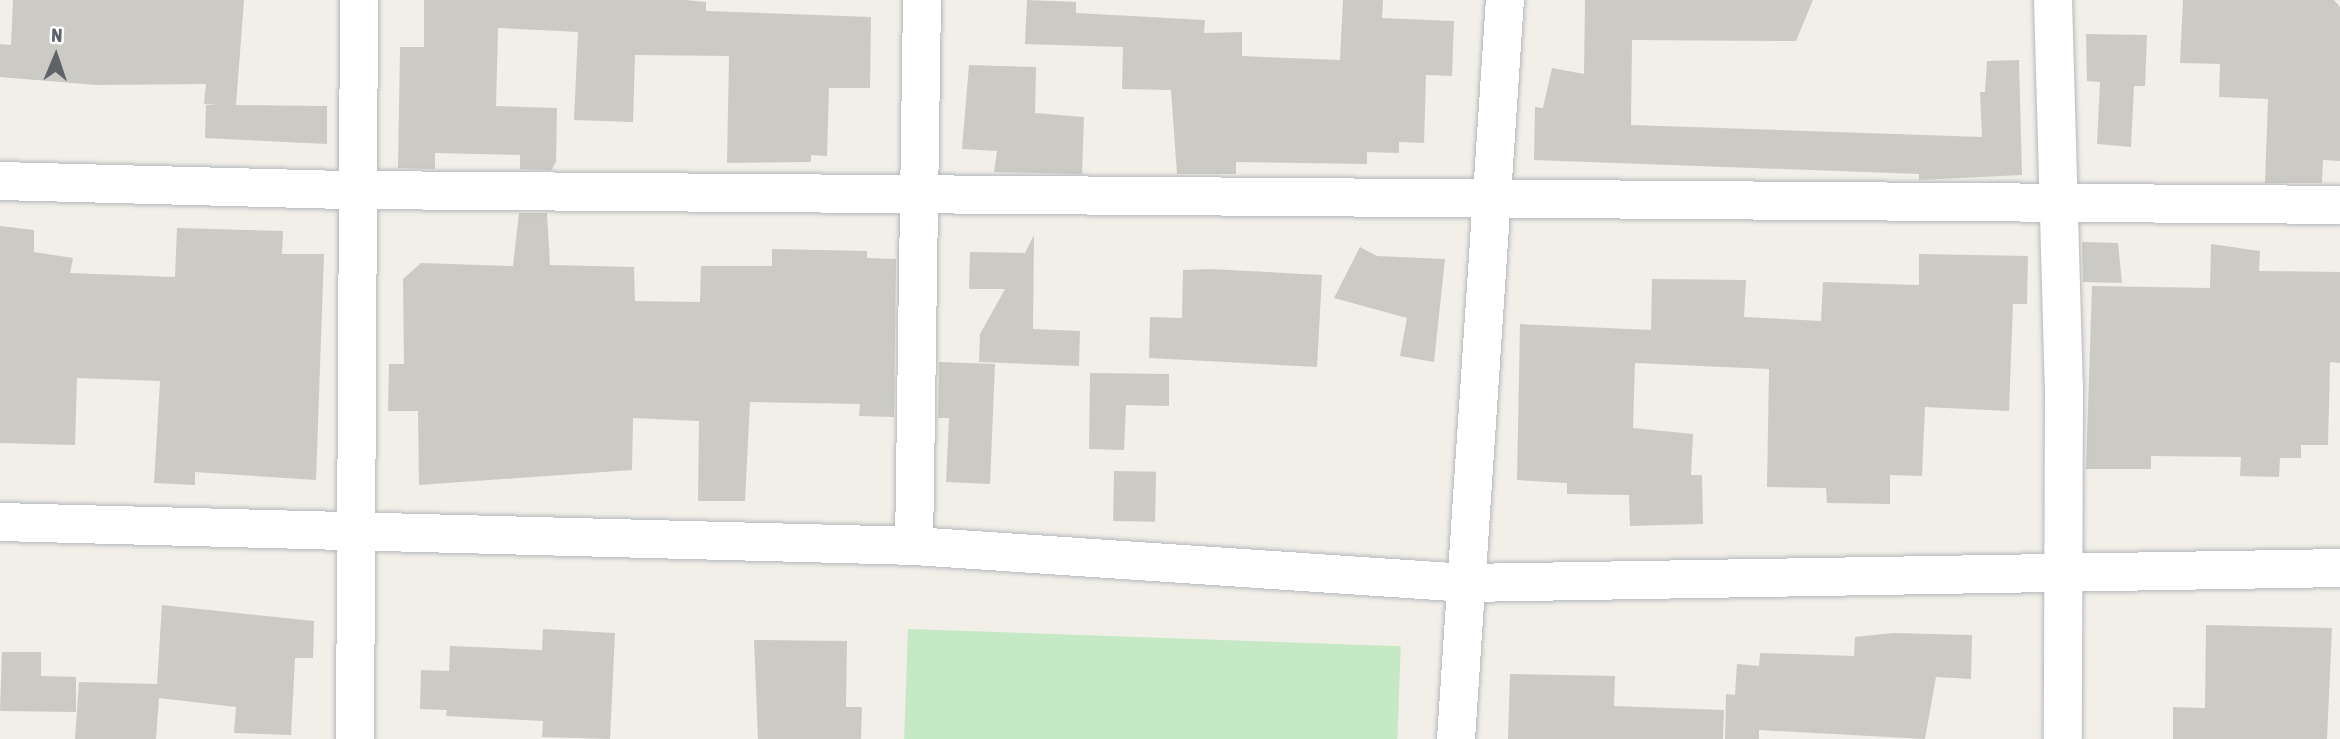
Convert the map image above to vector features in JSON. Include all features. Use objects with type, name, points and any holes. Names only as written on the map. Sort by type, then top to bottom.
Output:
[{"type":"street","points":[[355,739],[352,527],[354,190],[359,0]]},
{"type":"street","points":[[914,546],[922,0]]},
{"type":"street","points":[[1457,739],[1505,0]]},
{"type":"street","points":[[2053,0],[2059,201],[2063,739]]},
{"type":"street","points":[[0,181],[354,190],[1492,201],[2059,201],[2340,205]]},
{"type":"street","points":[[0,522],[352,527],[914,546],[1466,583],[2340,568]]},
{"type":"green space","points":[[908,629],[1401,646],[1397,739],[904,739]]},
{"type":"building","points":[[13,0],[244,0],[236,105],[327,106],[327,144],[205,138],[206,105],[218,105],[204,104],[206,84],[96,85],[0,77],[0,44],[11,45]]},
{"type":"building","points":[[424,0],[685,0],[706,2],[706,11],[871,17],[870,88],[829,88],[827,156],[811,155],[811,162],[727,163],[729,56],[635,55],[633,122],[574,120],[578,32],[498,28],[496,106],[557,108],[556,162],[551,170],[520,169],[520,155],[435,153],[435,169],[398,168],[400,47],[424,47]]},
{"type":"building","points":[[1027,0],[1076,2],[1076,13],[1205,20],[1204,33],[1242,32],[1242,56],[1340,60],[1343,0],[1383,0],[1382,18],[1454,21],[1452,76],[1426,75],[1424,143],[1399,142],[1399,153],[1367,152],[1367,164],[1236,162],[1236,174],[1177,174],[1171,90],[1122,89],[1123,47],[1025,44]]},
{"type":"building","points":[[1585,0],[1813,0],[1796,41],[1632,40],[1631,125],[1982,137],[1980,92],[1985,92],[1987,61],[2019,60],[2022,175],[1919,180],[1919,174],[1534,160],[1535,107],[1543,108],[1552,68],[1584,74]]},
{"type":"building","points":[[2183,0],[2334,0],[2340,7],[2340,161],[2323,160],[2322,183],[2265,183],[2268,99],[2219,97],[2220,64],[2180,63]]},
{"type":"building","points":[[2086,34],[2147,35],[2145,86],[2134,86],[2131,147],[2097,144],[2100,82],[2087,81]]},
{"type":"building","points":[[969,65],[1036,67],[1035,113],[1084,117],[1082,174],[994,172],[997,151],[962,149]]},
{"type":"building","points":[[519,213],[547,213],[550,265],[634,267],[635,301],[700,302],[701,266],[772,266],[772,249],[867,251],[867,258],[896,259],[894,417],[859,416],[860,404],[750,402],[745,501],[698,501],[699,421],[633,418],[632,470],[419,485],[418,411],[388,411],[389,364],[404,364],[403,279],[421,263],[513,266]]},
{"type":"building","points":[[0,226],[34,230],[34,252],[73,258],[70,273],[175,277],[177,228],[283,231],[282,254],[324,254],[316,480],[195,472],[195,485],[154,483],[160,381],[77,378],[75,445],[0,443]]},
{"type":"building","points":[[1034,235],[1033,329],[1080,331],[1079,366],[979,362],[980,334],[1005,289],[969,289],[970,252],[1025,253]]},
{"type":"building","points":[[2082,242],[2118,243],[2122,283],[2083,282]]},
{"type":"building","points":[[2211,244],[2260,251],[2259,271],[2340,272],[2340,363],[2330,362],[2328,445],[2301,445],[2301,458],[2280,458],[2279,477],[2240,476],[2241,457],[2151,456],[2151,469],[2086,469],[2092,286],[2210,288]]},
{"type":"building","points":[[1360,247],[1377,256],[1445,259],[1434,362],[1400,356],[1407,318],[1334,298]]},
{"type":"building","points":[[1919,254],[2028,256],[2027,304],[2013,304],[2009,411],[1925,407],[1922,476],[1890,475],[1890,504],[1827,503],[1826,488],[1767,487],[1769,369],[1635,363],[1633,428],[1693,434],[1691,475],[1702,475],[1703,524],[1630,526],[1629,495],[1567,494],[1567,483],[1517,480],[1520,324],[1651,330],[1652,279],[1746,280],[1744,317],[1821,321],[1823,282],[1919,285]]},
{"type":"building","points":[[1183,270],[1322,275],[1317,367],[1149,358],[1150,317],[1182,318]]},
{"type":"building","points":[[939,362],[995,364],[990,484],[946,482],[949,418],[938,418]]},
{"type":"building","points":[[1090,373],[1169,374],[1169,406],[1126,405],[1124,450],[1089,449]]},
{"type":"building","points":[[1114,471],[1156,472],[1155,522],[1113,521]]},
{"type":"building","points":[[162,605],[314,621],[313,658],[295,658],[291,735],[234,733],[236,707],[159,698],[156,739],[75,739],[79,682],[157,684]]},
{"type":"building","points":[[2206,625],[2332,628],[2327,739],[2173,739],[2173,707],[2205,708]]},
{"type":"building","points":[[543,629],[615,633],[610,739],[542,737],[543,721],[446,716],[447,710],[420,709],[421,670],[449,671],[450,646],[542,650]]},
{"type":"building","points":[[1893,633],[1972,635],[1971,679],[1936,677],[1925,739],[1759,730],[1759,739],[1725,739],[1726,694],[1735,695],[1737,664],[1759,666],[1760,653],[1854,656],[1855,637]]},
{"type":"building","points":[[754,640],[847,641],[846,707],[862,707],[861,739],[758,739]]},
{"type":"building","points":[[2,652],[41,652],[41,676],[76,677],[76,712],[0,711]]},
{"type":"building","points":[[1510,674],[1615,676],[1614,706],[1724,710],[1723,739],[1508,739]]}]
